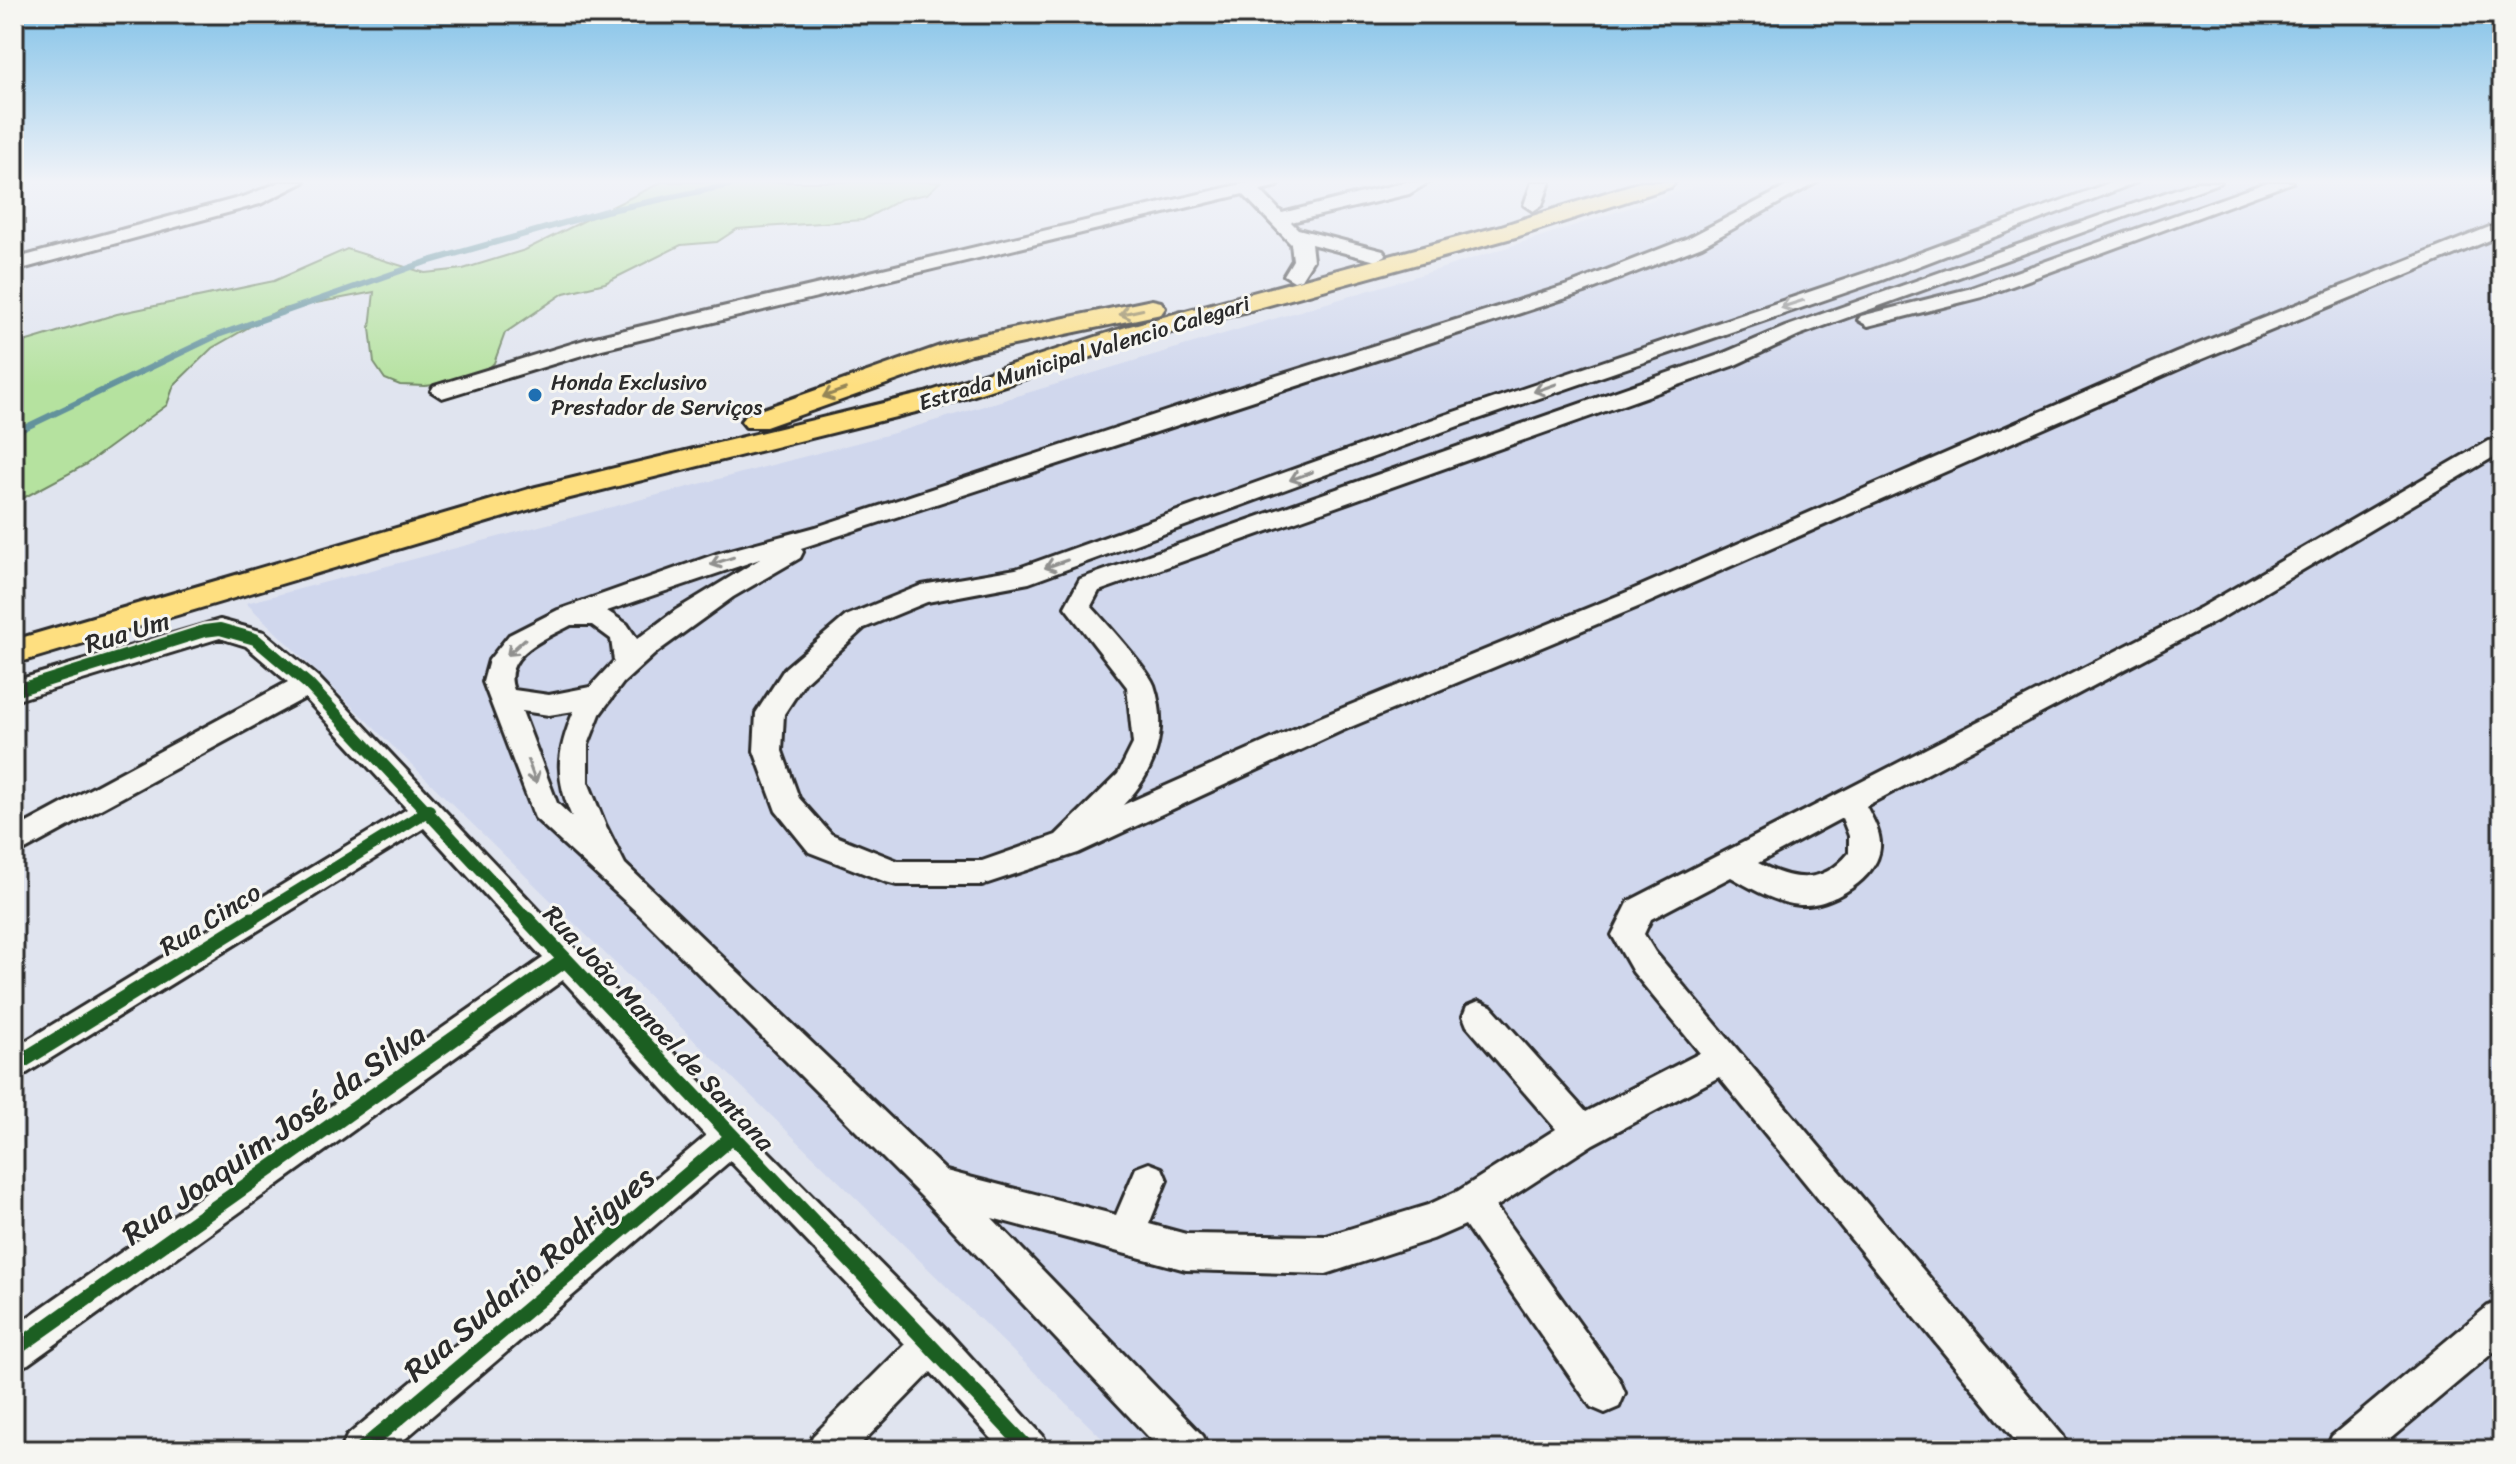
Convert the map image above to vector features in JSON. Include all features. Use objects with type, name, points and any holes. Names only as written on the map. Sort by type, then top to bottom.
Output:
[{"type":"main road","name":"Estrada Municipal Valencio Calegari","points":[[547,494],[597,473],[964,347],[1294,275],[1388,250]]},
{"type":"main road","name":"Estrada Municipal Valencio Calegari","points":[[14,652],[547,494],[904,408],[1136,333],[1439,250]]},
{"type":"main road","points":[[964,347],[937,359],[927,376],[933,382],[949,386],[988,383]]},
{"type":"street","points":[[14,265],[68,250]]},
{"type":"street","points":[[442,391],[595,344],[987,250]]},
{"type":"street","points":[[1294,275],[1303,260],[1302,250]]},
{"type":"street","points":[[1361,250],[1376,255]]},
{"type":"street","points":[[1189,1450],[936,1186],[651,906],[616,878],[545,810],[497,682],[502,660],[518,642],[567,616],[725,560],[824,533],[1578,288],[1674,250]]},
{"type":"street","points":[[1944,250],[1649,351],[1020,577],[922,594],[855,622],[795,675],[770,713],[768,751],[786,803],[820,843],[897,873],[982,873],[1067,844],[1331,724],[1636,598],[2024,431],[2184,358],[2447,250]]},
{"type":"street","points":[[1067,844],[1129,781],[1147,744],[1140,685],[1078,607],[1089,585],[1684,376],[1792,331],[2021,250]]},
{"type":"street","points":[[1649,351],[1913,311],[1975,293],[2094,250]]},
{"type":"street","points":[[1875,276],[1902,293]]},
{"type":"street","points":[[2049,1450],[1644,962],[1628,935],[1640,910],[2209,614],[2496,446]]},
{"type":"street","points":[[616,878],[574,781],[576,738],[597,696],[626,659],[731,588],[824,533]]},
{"type":"street","points":[[567,616],[592,614],[607,620],[624,636],[626,659]]},
{"type":"street","name":"Rua Um","points":[[14,691],[204,631],[220,629],[255,639]]},
{"type":"street","name":"Rua João Manoel de Santana","points":[[255,639],[308,684],[429,810],[731,1138],[932,1344],[1029,1450]]},
{"type":"street","points":[[14,844],[308,684]]},
{"type":"street","points":[[505,699],[549,705],[597,696]]},
{"type":"street","points":[[1729,862],[1801,893],[1826,887],[1854,871],[1865,853],[1866,830],[1847,801]]},
{"type":"street","name":"Rua Cinco","points":[[14,1066],[429,810]]},
{"type":"street","name":"Rua Joaquim José da Silva","points":[[14,1350],[565,960]]},
{"type":"street","points":[[1479,1016],[1581,1132]]},
{"type":"street","points":[[936,1186],[1186,1252],[1326,1255],[1433,1221],[1471,1203],[1581,1132],[1724,1057]]},
{"type":"street","name":"Rua Sudario Rodrigues","points":[[361,1450],[731,1138]]},
{"type":"street","points":[[1125,1237],[1149,1180]]},
{"type":"street","points":[[1471,1203],[1605,1393]]},
{"type":"street","points":[[2346,1450],[2502,1320]]},
{"type":"street","points":[[827,1450],[932,1344]]},
{"type":"shaded area","points":[[1498,250],[2502,250],[2502,1450],[1114,1450],[246,603],[894,433]]},
{"type":"green space","points":[[344,250],[425,273],[463,269],[524,250],[670,250],[605,283],[564,293],[505,333],[494,363],[481,376],[460,382],[400,385],[385,379],[374,363],[370,328],[374,292],[279,310],[212,348],[174,385],[167,405],[85,465],[14,503],[14,345],[117,314],[274,281]]},
{"type":"waterway","points":[[14,433],[218,335],[467,250]]},
{"type":"cycle path","points":[[14,691],[204,631],[220,629],[255,639],[308,684],[731,1138],[932,1344],[1029,1450]]},
{"type":"cycle path","points":[[14,1066],[429,810]]},
{"type":"cycle path","points":[[14,1350],[565,960]]},
{"type":"cycle path","points":[[361,1450],[731,1138]]},
{"type":"place","name":"Honda Exclusivo Prestador de Serviços","points":[[535,395]]}]
